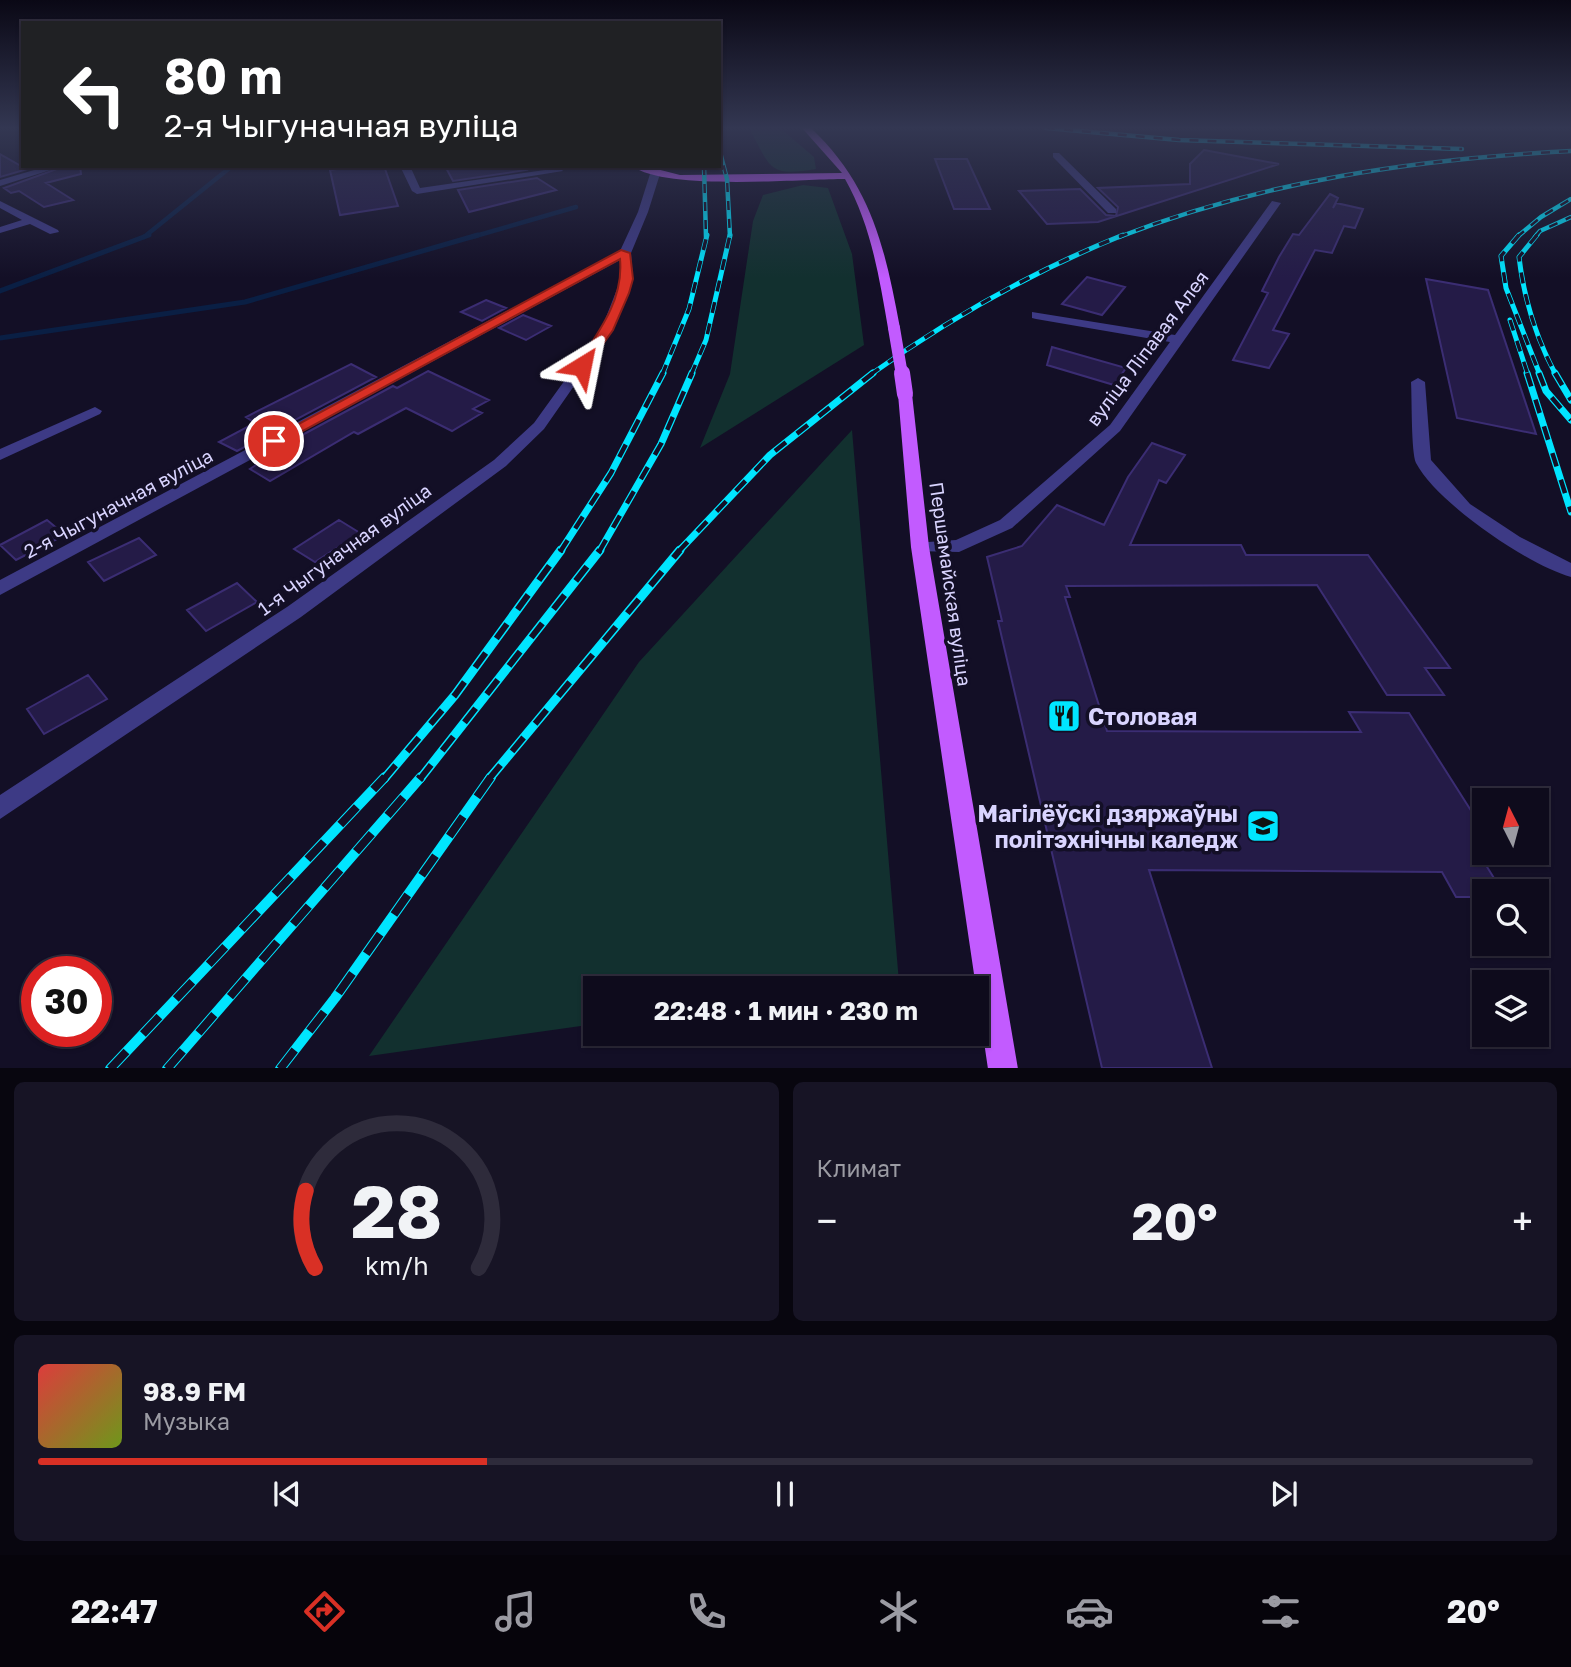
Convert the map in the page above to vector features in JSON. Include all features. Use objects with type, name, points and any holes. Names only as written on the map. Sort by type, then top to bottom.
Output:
[{"type":"main road","points":[[710,178],[774,178]]},
{"type":"main road","name":"Першамайская вуліца","points":[[849,178],[878,239],[894,328],[905,394],[920,548],[1003,1068]]},
{"type":"street","points":[[0,183],[18,178]]},
{"type":"street","points":[[411,178],[417,191],[510,178]]},
{"type":"street","points":[[625,253],[643,212],[654,178]]},
{"type":"street","points":[[1079,178],[1112,211]]},
{"type":"street","name":"вуліца Ліпавая Алея","points":[[920,548],[959,546],[1006,524],[1115,428],[1276,203]]},
{"type":"street","points":[[0,204],[54,232]]},
{"type":"street","points":[[0,230],[29,221]]},
{"type":"street","name":"2-я Чыгуначная вуліца","points":[[0,588],[625,253]]},
{"type":"street","name":"1-я Чыгуначная вуліца","points":[[0,808],[294,612],[500,463],[539,426],[607,330],[627,279],[625,253]]},
{"type":"street","points":[[1036,315],[1179,340]]},
{"type":"street","points":[[1418,382],[1423,461],[1464,508],[1514,541],[1571,571]]},
{"type":"street","points":[[0,455],[95,411]]},
{"type":"green space","points":[[803,185],[828,188],[852,254],[864,345],[700,448],[730,374],[753,221],[763,195]]},
{"type":"green space","points":[[852,430],[898,976],[583,976],[583,1026],[369,1056],[639,662]]},
{"type":"building","points":[[32,178],[66,178],[46,183],[73,200],[44,207],[19,191],[11,193],[4,188]]},
{"type":"building","points":[[332,178],[388,178],[398,206],[340,215]]},
{"type":"building","points":[[451,178],[474,178],[453,181]]},
{"type":"building","points":[[537,178],[556,190],[469,212],[458,190]]},
{"type":"building","points":[[942,178],[976,178],[990,209],[954,209]]},
{"type":"building","points":[[1190,178],[1236,178],[1098,222],[1047,224],[1019,191],[1080,189],[1106,215],[1116,216],[1118,207],[1098,188],[1190,184]]},
{"type":"building","points":[[1330,194],[1338,198],[1333,208],[1336,203],[1363,209],[1355,228],[1344,226],[1332,253],[1315,250],[1273,330],[1289,334],[1269,368],[1233,360],[1268,293],[1262,291],[1279,257],[1293,234],[1299,235]]},
{"type":"building","points":[[1087,277],[1125,287],[1102,315],[1062,304]]},
{"type":"building","points":[[1426,279],[1488,290],[1536,434],[1457,418]]},
{"type":"building","points":[[486,300],[506,308],[482,321],[461,312]]},
{"type":"building","points":[[523,315],[551,326],[526,340],[499,328]]},
{"type":"building","points":[[1052,347],[1126,368],[1114,385],[1047,365]]},
{"type":"building","points":[[351,364],[376,377],[237,451],[219,442],[255,423],[246,417]]},
{"type":"building","points":[[428,371],[489,400],[473,409],[482,413],[452,431],[406,408],[358,434],[354,432],[270,481],[250,469],[259,463],[254,461],[393,386],[397,388]]},
{"type":"building","points":[[1152,443],[1185,455],[1166,483],[1159,480],[1130,545],[1241,545],[1246,555],[1368,555],[1450,668],[1425,668],[1444,695],[1387,695],[1317,585],[1066,586],[1070,597],[1065,597],[1107,731],[1361,732],[1349,712],[1409,713],[1472,812],[1472,865],[1486,865],[1495,879],[1472,879],[1472,897],[1456,897],[1442,872],[1149,870],[1212,1068],[1102,1068],[998,621],[1002,621],[987,557],[1022,546],[1057,505],[1104,525],[1128,477]]},
{"type":"building","points":[[47,520],[65,535],[16,560],[0,545]]},
{"type":"building","points":[[339,520],[360,533],[315,562],[294,549]]},
{"type":"building","points":[[139,538],[156,555],[104,581],[88,562]]},
{"type":"building","points":[[237,583],[257,602],[206,631],[187,610]]},
{"type":"building","points":[[88,675],[107,699],[44,734],[27,709]]},
{"type":"waterway","points":[[144,237],[217,178]]},
{"type":"waterway","points":[[472,237],[576,207]]},
{"type":"waterway","points":[[144,237],[149,235]]},
{"type":"waterway","points":[[0,338],[245,302],[478,235]]},
{"type":"waterway","points":[[0,291],[144,237]]},
{"type":"railway","points":[[704,178],[706,237]]},
{"type":"railway","points":[[727,178],[730,235]]},
{"type":"railway","points":[[1119,237],[1229,201],[1332,178]]},
{"type":"railway","points":[[1518,236],[1541,217],[1571,199]]},
{"type":"railway","points":[[1535,237],[1540,231],[1571,217]]},
{"type":"railway","points":[[662,375],[689,309],[707,235]]},
{"type":"railway","points":[[691,375],[706,340],[730,235]]},
{"type":"railway","points":[[870,375],[993,297],[1057,264],[1123,235]]},
{"type":"railway","points":[[1537,235],[1519,257],[1532,318],[1555,373]]},
{"type":"railway","points":[[1518,236],[1501,256],[1506,288],[1540,375]]},
{"type":"railway","points":[[1510,320],[1528,375]]},
{"type":"railway","points":[[599,552],[661,444],[692,373]]},
{"type":"railway","points":[[678,552],[770,455],[873,373]]},
{"type":"railway","points":[[1527,373],[1571,512]]},
{"type":"railway","points":[[1539,373],[1546,391],[1571,420]]},
{"type":"railway","points":[[1555,373],[1571,400]]},
{"type":"railway","points":[[560,552],[611,473],[662,375]]},
{"type":"railway","points":[[384,779],[455,695],[561,550]]},
{"type":"railway","points":[[420,779],[600,550]]},
{"type":"railway","points":[[489,779],[680,550]]},
{"type":"railway","points":[[111,1068],[385,777]]},
{"type":"railway","points":[[168,1068],[421,777]]},
{"type":"railway","points":[[281,1068],[335,998],[491,777]]},
{"type":"place","name":"Столовая","points":[[1064,716]]},
{"type":"place","name":"Магілёўскі дзяржаўны політэхнічны каледж","points":[[1263,826]]},
{"type":"route","points":[[274,441],[625,253],[627,279],[623,293],[607,330],[582,366]]}]
